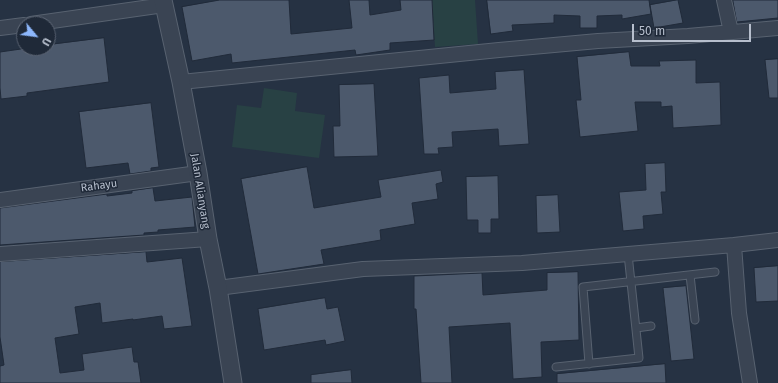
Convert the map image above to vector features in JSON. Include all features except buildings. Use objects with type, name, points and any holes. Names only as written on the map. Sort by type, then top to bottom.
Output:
[{"type":"street","points":[[724,0],[731,32]]},
{"type":"street","points":[[56,20],[163,3]]},
{"type":"street","name":"Jalan Alianyang","points":[[163,3],[181,82],[198,173],[233,383]]},
{"type":"street","points":[[0,28],[16,26]]},
{"type":"street","points":[[181,82],[514,49],[778,28]]},
{"type":"street","name":"Rahayu","points":[[0,200],[198,173]]},
{"type":"street","points":[[0,254],[208,239]]},
{"type":"street","points":[[218,288],[364,269],[522,263],[778,240]]},
{"type":"street","points":[[734,245],[739,313],[750,383]]},
{"type":"lane","points":[[556,367],[639,358],[628,254]]},
{"type":"lane","points":[[589,364],[583,287],[715,272]]},
{"type":"lane","points":[[690,275],[695,320]]},
{"type":"lane","points":[[636,328],[651,326]]},
{"type":"green space","points":[[432,0],[475,0],[478,44],[435,47]]},
{"type":"green space","points":[[264,88],[297,93],[295,111],[325,115],[319,158],[232,147],[237,105],[261,108]]}]
